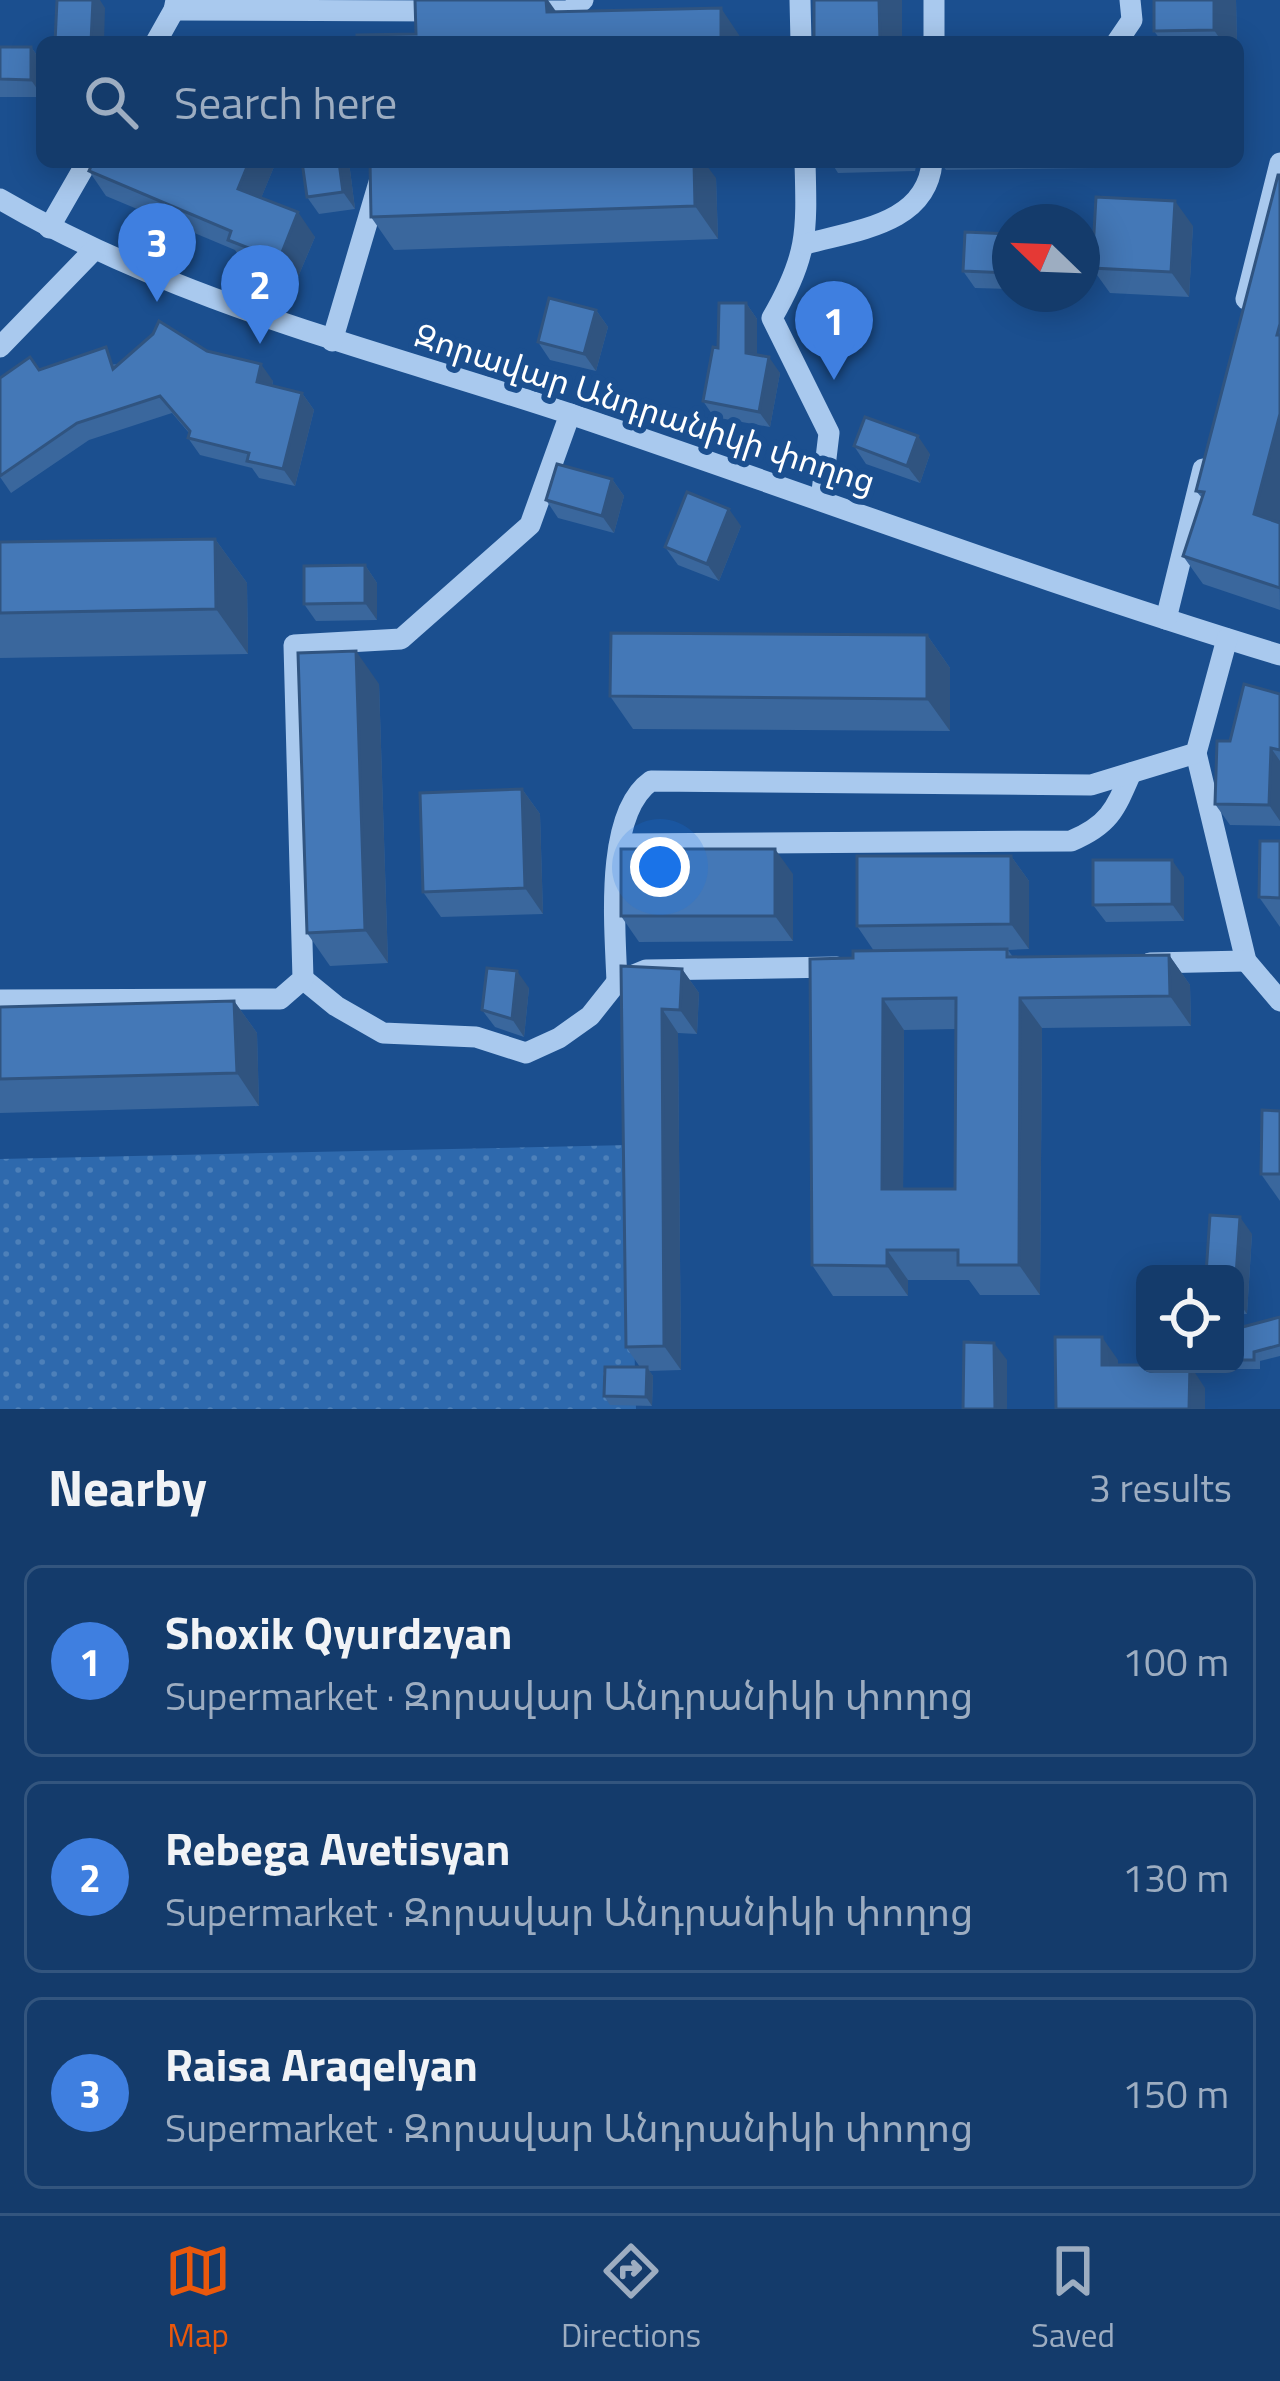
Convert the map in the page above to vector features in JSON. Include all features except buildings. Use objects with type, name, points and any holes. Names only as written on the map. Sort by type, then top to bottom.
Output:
[{"type":"street","points":[[159,36],[175,5],[569,11],[583,0]]},
{"type":"street","points":[[800,0],[801,36]]},
{"type":"street","points":[[934,0],[934,36]]},
{"type":"street","points":[[1121,36],[1132,20],[1130,0]]},
{"type":"street","points":[[1240,322],[1280,163]]},
{"type":"street","points":[[49,228],[84,168]]},
{"type":"street","points":[[332,341],[383,168]]},
{"type":"street","points":[[805,168],[806,244],[794,280],[772,318],[829,433],[821,500]]},
{"type":"street","points":[[806,244],[904,213],[920,201],[931,168]]},
{"type":"street","name":"Զորավար Անդրանիկի փողոց","points":[[0,200],[94,250],[332,341],[570,414],[1280,655]]},
{"type":"street","points":[[0,347],[94,250]]},
{"type":"street","points":[[570,414],[530,525],[400,639],[294,645],[303,979],[336,1006],[383,1033],[464,1036],[526,1053],[590,1016],[616,982],[646,970],[862,967]]},
{"type":"street","points":[[1166,620],[1211,437]]},
{"type":"street","points":[[1227,639],[1196,753],[1246,961],[1280,1001]]},
{"type":"street","points":[[616,982],[620,844],[636,791],[651,781],[1091,785],[1196,753]]},
{"type":"street","points":[[620,844],[1071,841],[1100,829],[1131,773]]},
{"type":"street","points":[[1126,963],[1246,961]]},
{"type":"street","points":[[0,1000],[280,999],[303,979]]},
{"type":"shaded area","points":[[629,1145],[636,1409],[0,1409],[0,1159]]},
{"type":"place","name":"Raisa Araqelyan","points":[[157,302]]},
{"type":"place","name":"Rebega Avetisyan","points":[[260,344]]},
{"type":"place","name":"Shoxik Qyurdzyan","points":[[834,380]]}]
